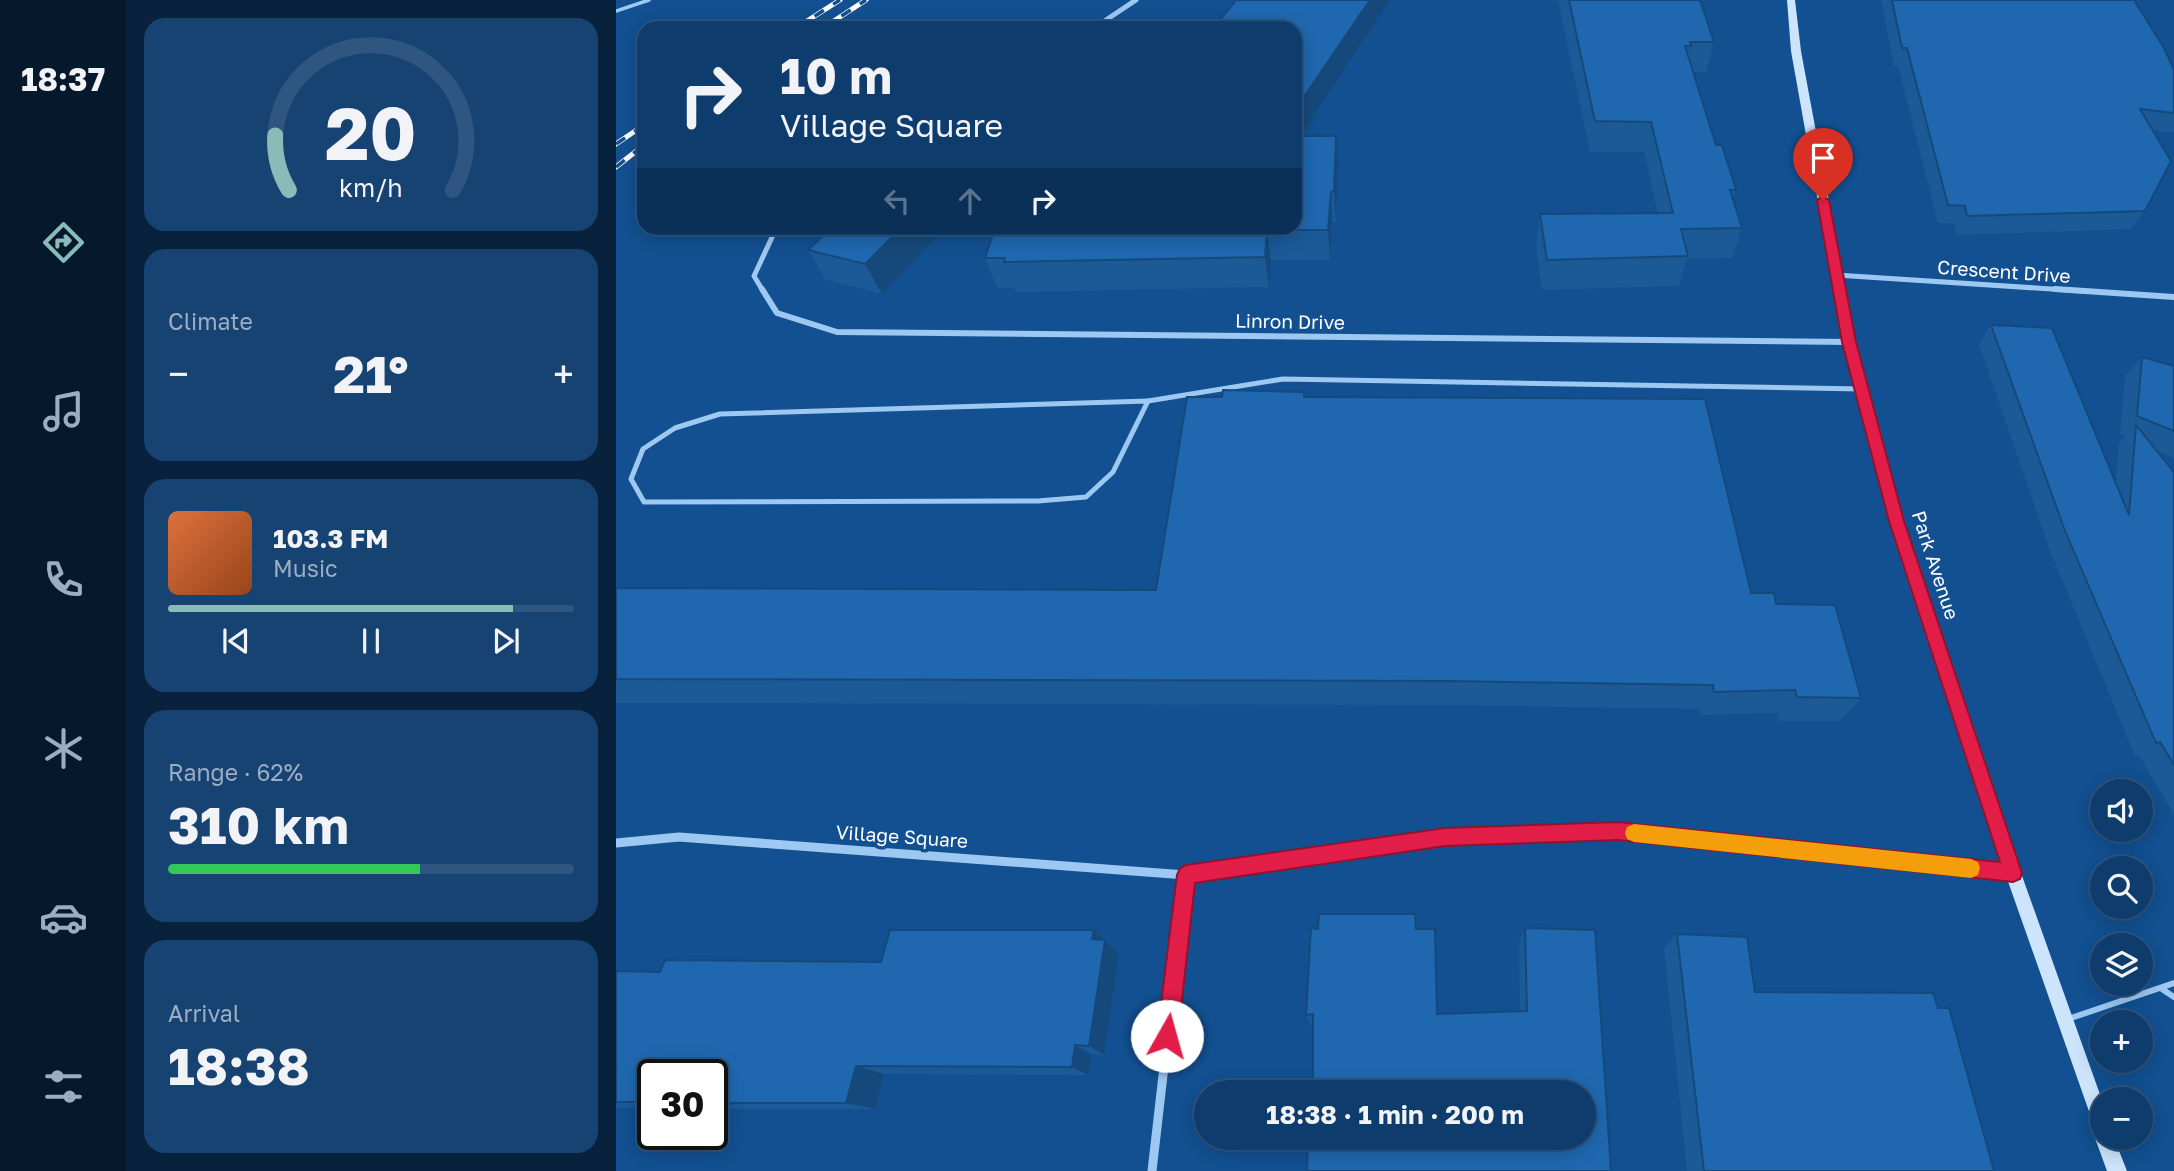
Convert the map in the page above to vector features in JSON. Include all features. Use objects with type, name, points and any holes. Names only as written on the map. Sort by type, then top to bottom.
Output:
[{"type":"main road","name":"Park Avenue","points":[[1791,0],[1796,51],[1849,342],[1897,521],[2013,873],[2090,1093]]},
{"type":"main road","points":[[2109,1150],[2117,1171]]},
{"type":"street","points":[[1104,21],[1136,0]]},
{"type":"street","name":"Linron Drive","points":[[773,235],[754,276],[777,313],[837,332],[1849,342]]},
{"type":"street","name":"Crescent Drive","points":[[1836,275],[2057,290],[2172,294]]},
{"type":"street","name":"Village Square","points":[[616,843],[679,837],[1186,875],[1445,837],[1618,831],[2013,873]]},
{"type":"street","points":[[1152,1171],[1186,875]]},
{"type":"lane","points":[[616,11],[649,0]]},
{"type":"lane","points":[[1148,401],[1113,472],[1086,497],[1038,501],[644,502],[631,478],[643,449],[675,428],[720,414],[1148,401],[1283,379],[1861,389]]},
{"type":"lane","points":[[2065,1020],[2174,983]]},
{"type":"lane","points":[[2162,989],[2174,997]]},
{"type":"building","points":[[1236,0],[1370,0],[1302,100],[1302,21],[1219,21]]},
{"type":"building","points":[[1569,0],[1700,0],[1714,42],[1690,42],[1691,46],[1685,46],[1716,145],[1722,145],[1736,190],[1730,190],[1742,228],[1681,229],[1688,256],[1547,260],[1540,214],[1673,213],[1651,122],[1595,121]]},
{"type":"building","points":[[1892,0],[2134,0],[2164,48],[2174,70],[2174,113],[2140,109],[2171,161],[2145,211],[1967,216],[1965,206],[1948,205],[1907,48],[1902,48]]},
{"type":"building","points":[[1302,136],[1336,136],[1334,191],[1331,192],[1328,230],[1302,230]]},
{"type":"building","points":[[824,235],[894,235],[865,264],[808,250]]},
{"type":"building","points":[[993,235],[1267,235],[1265,257],[1004,262],[1005,258],[985,258]]},
{"type":"building","points":[[1991,325],[2052,328],[2129,515],[2136,425],[2174,472],[2174,765],[2160,742],[2156,743],[2065,531]]},
{"type":"building","points":[[2142,357],[2174,366],[2174,431],[2137,416]]},
{"type":"building","points":[[1223,390],[1304,392],[1304,397],[1705,399],[1751,593],[1774,593],[1776,604],[1835,605],[1861,698],[1797,697],[1795,690],[1714,692],[1713,685],[1448,681],[616,679],[616,588],[1156,590],[1187,397],[1222,397]]},
{"type":"building","points":[[1319,914],[1415,914],[1416,929],[1435,929],[1437,1014],[1527,1011],[1525,928],[1595,930],[1611,1171],[1307,1171],[1308,1150],[1596,1150],[1596,1080],[1313,1080],[1313,1014],[1306,1015],[1311,928],[1318,929]]},
{"type":"building","points":[[890,930],[1094,930],[1092,939],[1105,940],[1089,1046],[1075,1045],[1072,1067],[856,1066],[846,1103],[728,1103],[728,1059],[637,1059],[637,1102],[616,1102],[616,971],[660,972],[665,960],[881,962]]},
{"type":"building","points":[[1677,934],[1747,937],[1755,992],[1933,993],[1938,1008],[1949,1008],[1994,1171],[1704,1171]]},
{"type":"railway","points":[[807,21],[840,0]]},
{"type":"railway","points":[[834,21],[866,0]]},
{"type":"railway","points":[[616,144],[637,130]]},
{"type":"railway","points":[[616,167],[637,150]]},
{"type":"slow traffic","points":[[1634,833],[1971,868]]},
{"type":"route","points":[[1167,1036],[1186,875],[1445,837],[1618,831],[2013,873],[1897,521],[1849,342],[1823,200]]}]
